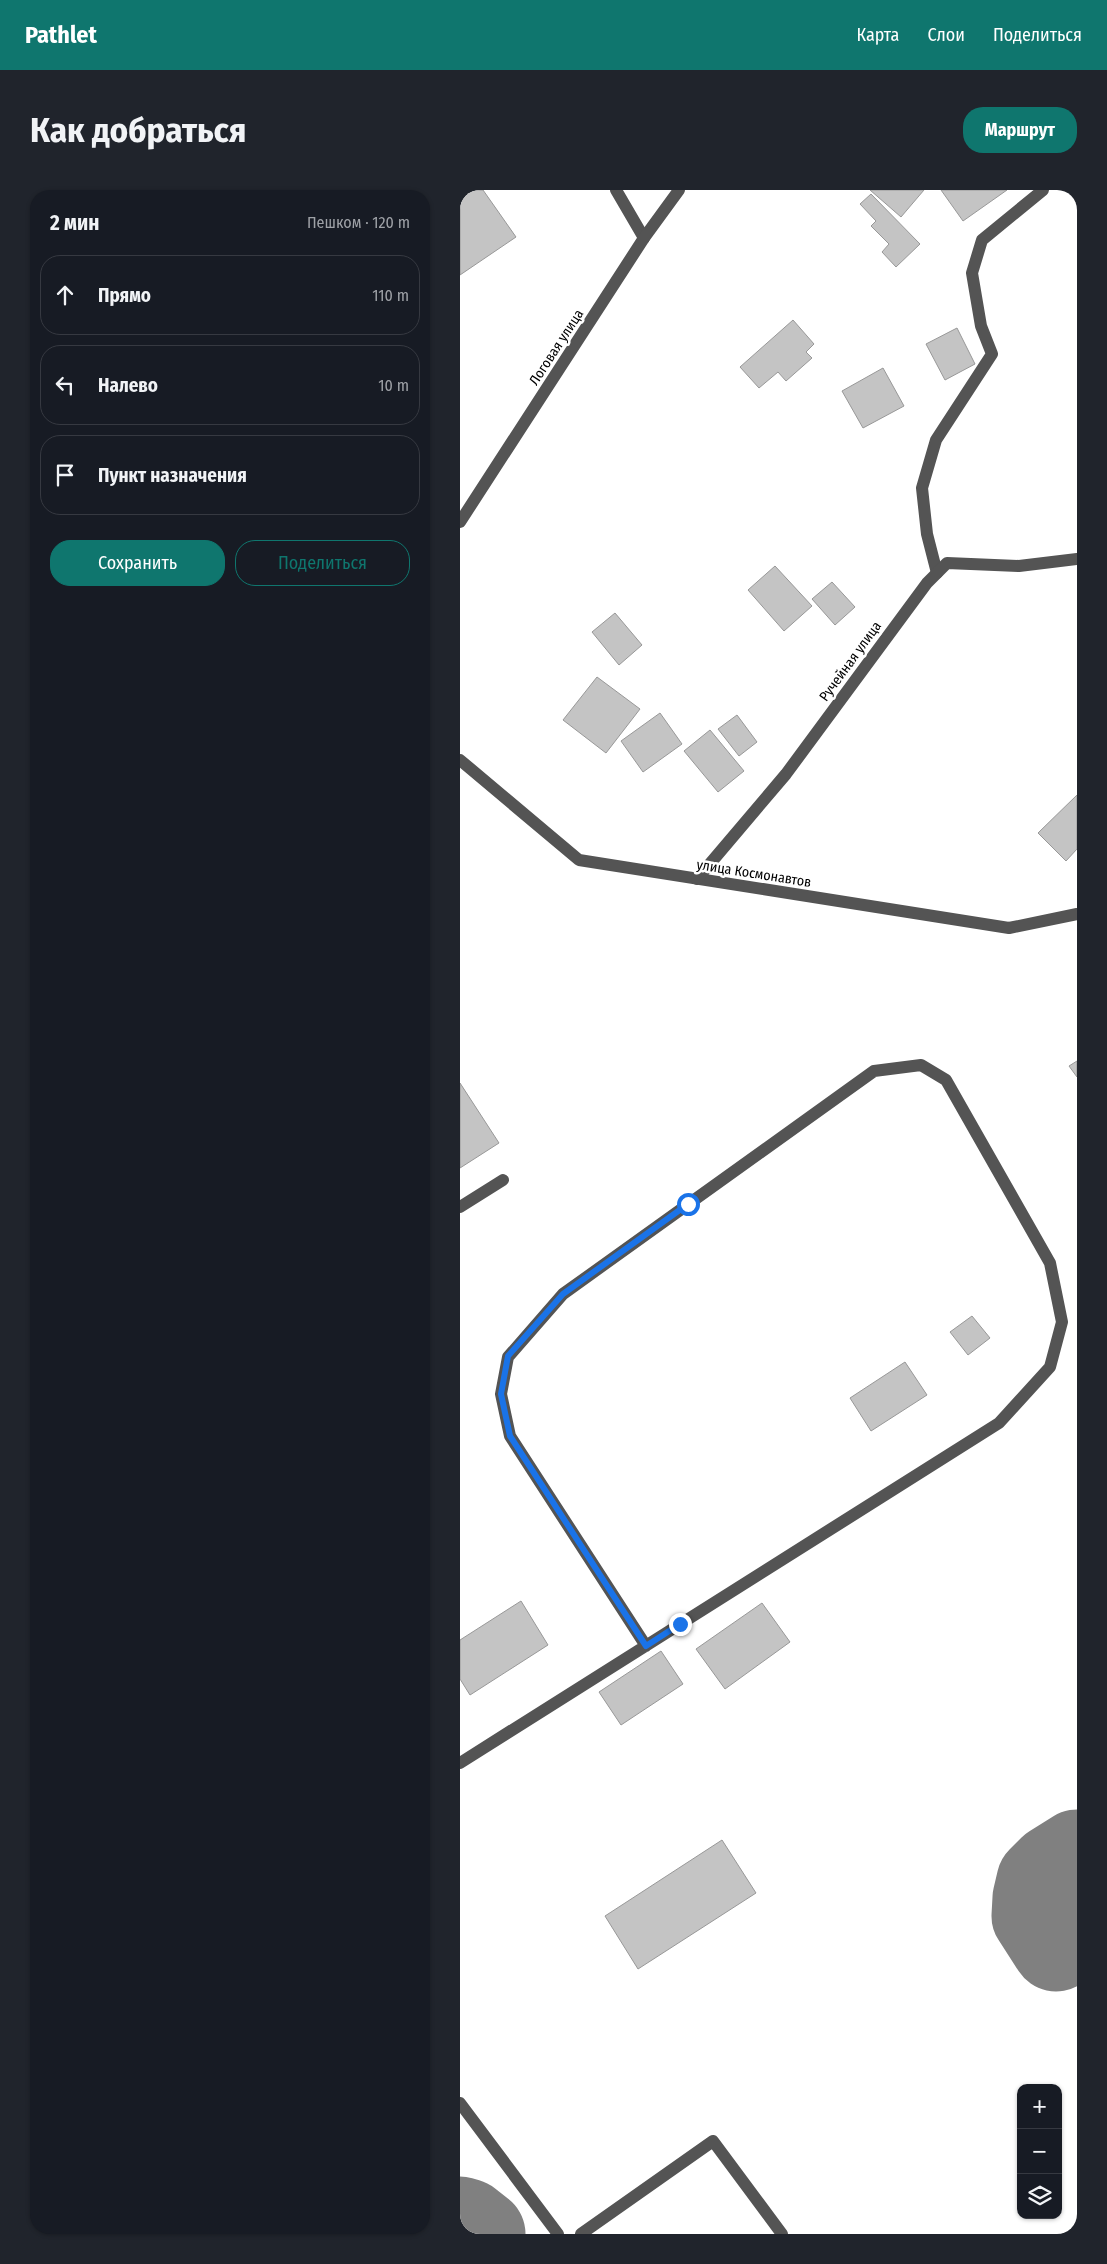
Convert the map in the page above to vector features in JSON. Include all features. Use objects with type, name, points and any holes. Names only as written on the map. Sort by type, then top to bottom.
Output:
[{"type":"street","points":[[616,190],[644,238]]},
{"type":"street","name":"Логовая улица","points":[[460,522],[644,238],[679,190]]},
{"type":"street","points":[[937,573],[927,534],[922,488],[936,440],[992,354],[981,326],[972,273],[982,240],[1043,190]]},
{"type":"street","name":"Ручейная улица","points":[[697,879],[786,774],[927,583],[947,563],[1019,566],[1077,558]]},
{"type":"street","name":"улица Космонавтов","points":[[460,760],[579,860],[1009,928],[1077,914]]},
{"type":"street","points":[[460,1763],[646,1646],[999,1423],[1050,1367],[1062,1322],[1050,1263],[946,1080],[921,1065],[874,1071],[563,1294],[508,1356],[501,1394],[510,1436],[646,1646]]},
{"type":"street","points":[[460,1207],[503,1180]]},
{"type":"street","points":[[460,2103],[558,2234]]},
{"type":"street","points":[[581,2234],[713,2142],[782,2234]]},
{"type":"building","points":[[460,190],[483,190],[516,237],[460,275]]},
{"type":"building","points":[[870,190],[924,190],[901,217]]},
{"type":"building","points":[[941,190],[1007,190],[963,221]]},
{"type":"building","points":[[871,194],[920,244],[896,267],[882,252],[889,244],[871,226],[876,221],[860,204]]},
{"type":"building","points":[[793,320],[814,344],[806,352],[812,358],[786,381],[778,372],[759,388],[740,367]]},
{"type":"building","points":[[957,328],[975,364],[945,380],[926,344]]},
{"type":"building","points":[[883,368],[904,406],[863,428],[842,391]]},
{"type":"building","points":[[775,566],[812,606],[784,631],[748,590]]},
{"type":"building","points":[[832,582],[855,607],[835,625],[812,599]]},
{"type":"building","points":[[615,613],[642,645],[619,665],[592,632]]},
{"type":"building","points":[[597,677],[640,709],[606,753],[563,720]]},
{"type":"building","points":[[660,713],[682,744],[643,772],[621,741]]},
{"type":"building","points":[[737,715],[757,742],[739,756],[718,729]]},
{"type":"building","points":[[710,730],[744,771],[718,792],[684,751]]},
{"type":"building","points":[[1077,795],[1077,849],[1066,861],[1038,833]]},
{"type":"building","points":[[1077,1061],[1077,1077],[1069,1066]]},
{"type":"building","points":[[460,1083],[499,1143],[460,1168]]},
{"type":"building","points":[[972,1316],[990,1338],[968,1355],[950,1332]]},
{"type":"building","points":[[905,1362],[927,1395],[871,1431],[850,1398]]},
{"type":"building","points":[[521,1601],[548,1645],[470,1695],[460,1679],[460,1640]]},
{"type":"building","points":[[762,1603],[790,1642],[725,1689],[696,1649]]},
{"type":"building","points":[[661,1651],[683,1684],[621,1725],[599,1692]]},
{"type":"building","points":[[722,1840],[756,1893],[638,1969],[605,1916]]},
{"type":"taxiway","points":[[1056,1947],[1036,1916],[1037,1898],[1041,1881],[1053,1869],[1077,1854]]},
{"type":"taxiway","points":[[460,2221],[467,2223],[481,2234]]},
{"type":"route","points":[[680,1624],[646,1646],[510,1436],[501,1394],[508,1356],[563,1294],[688,1204]]}]
